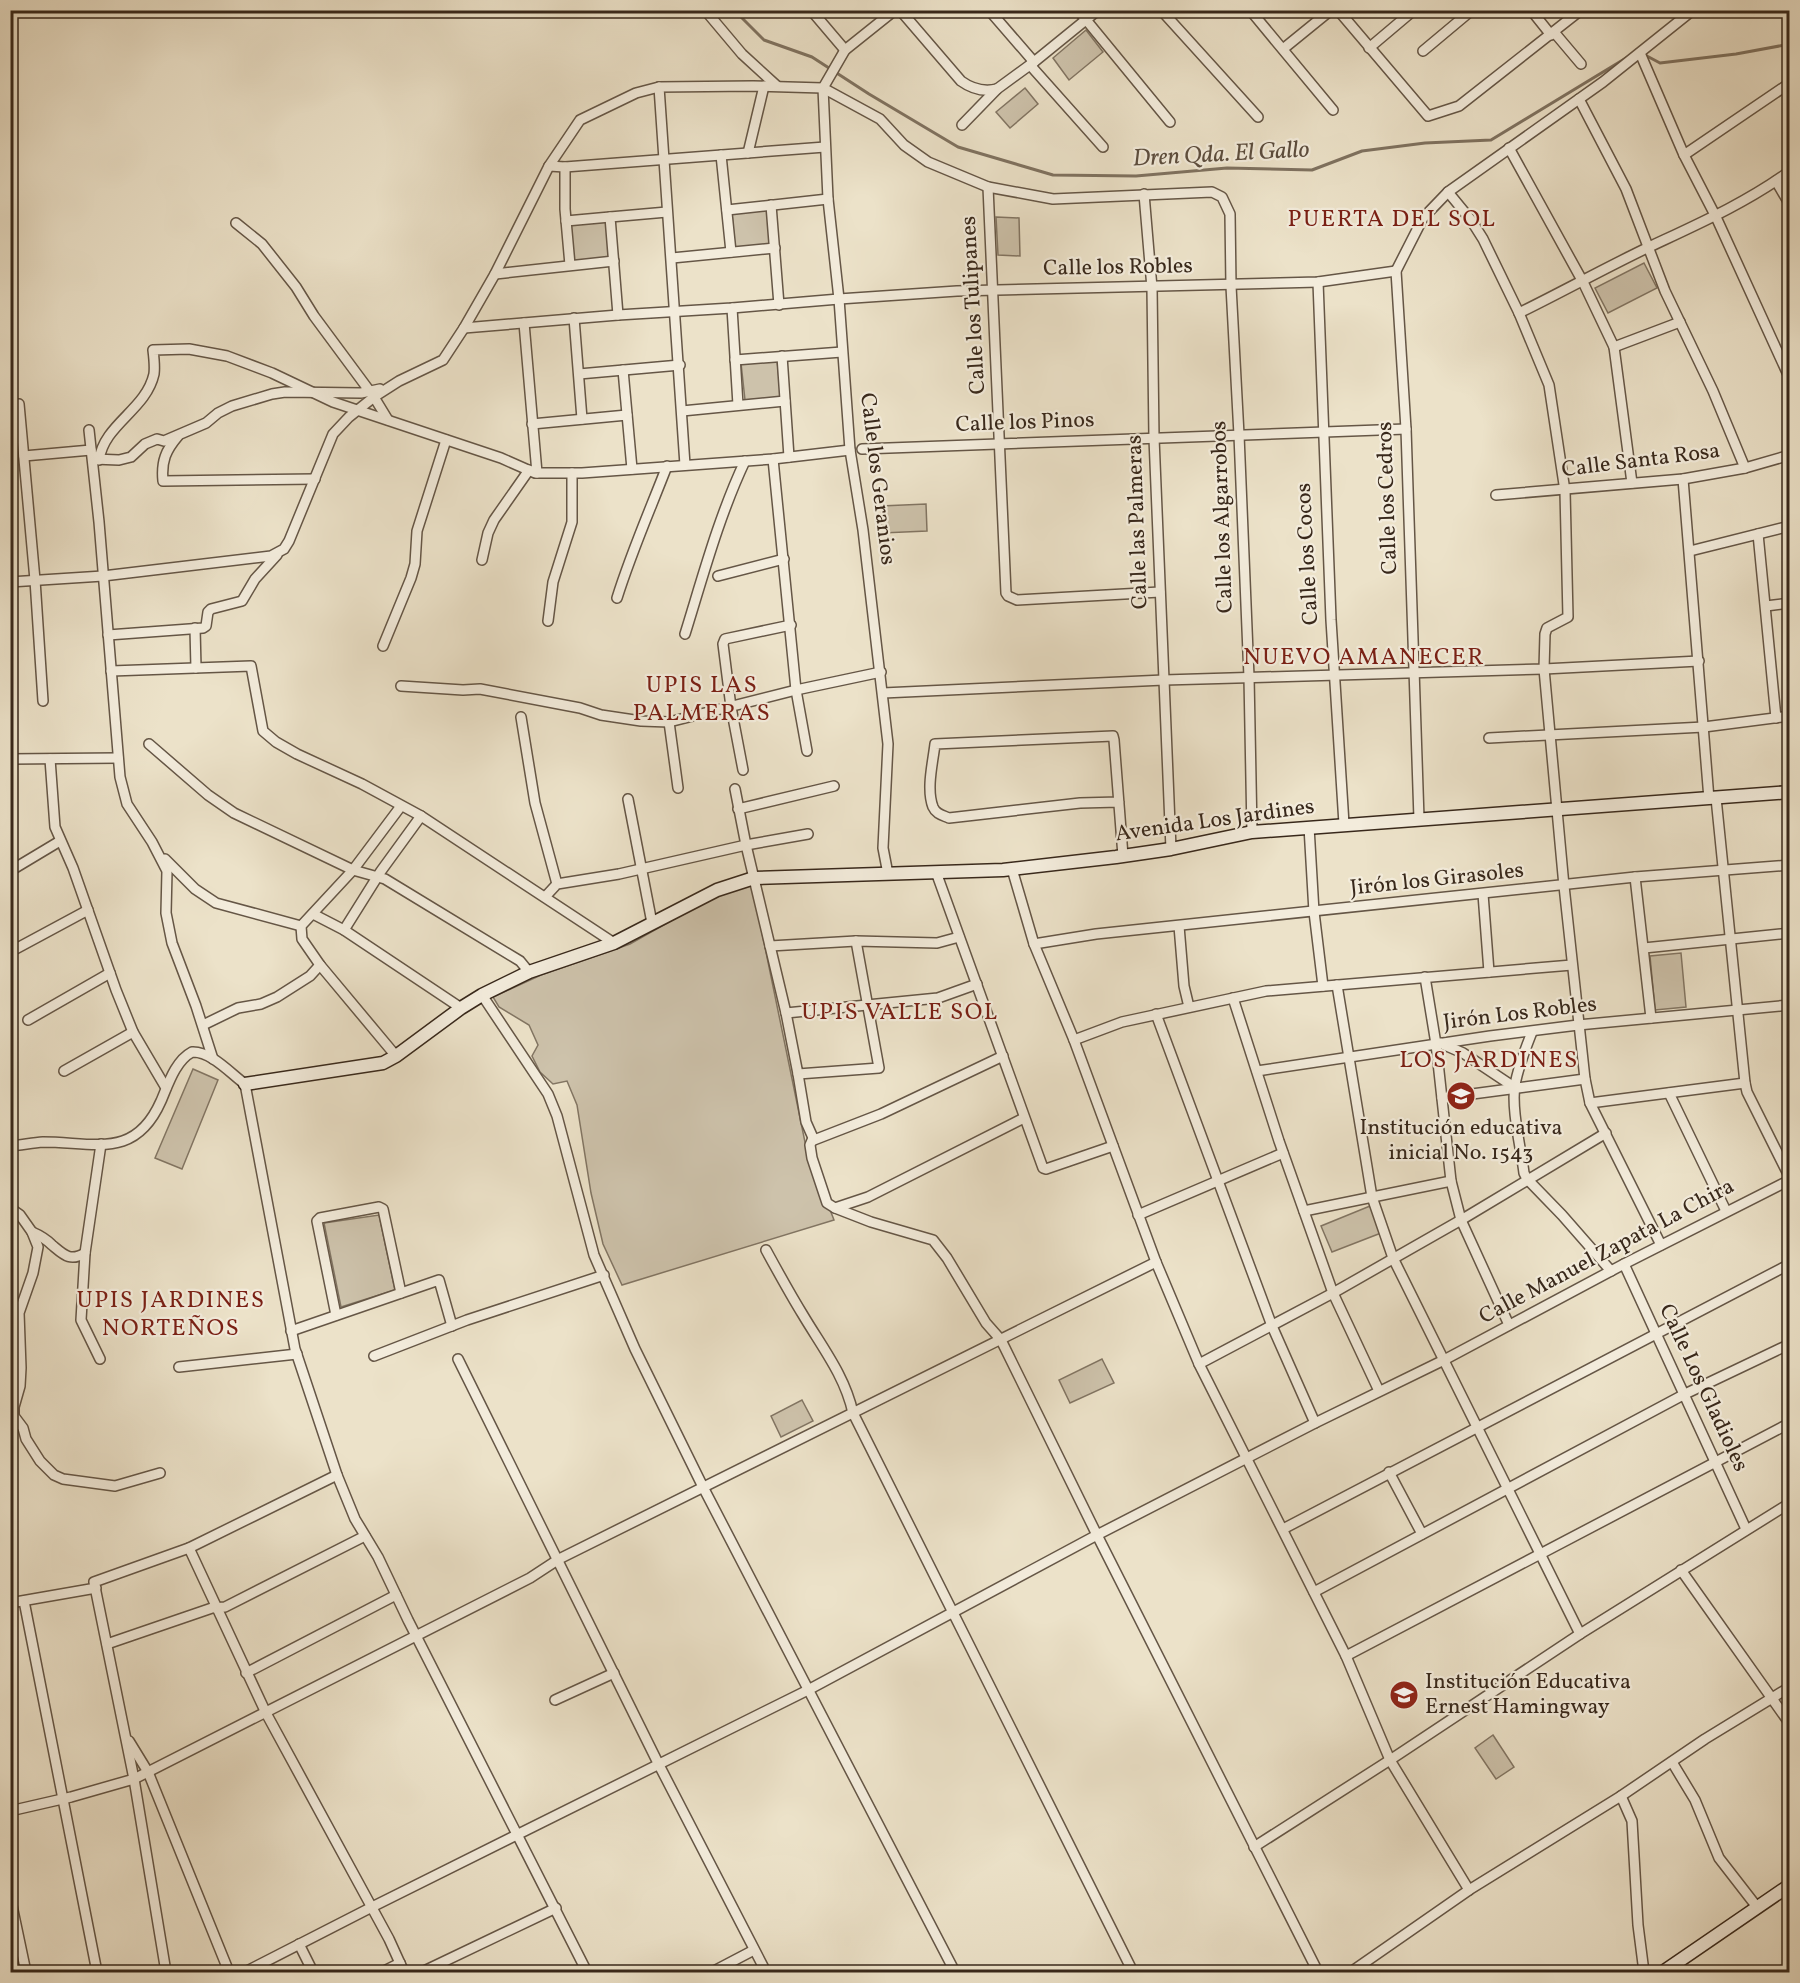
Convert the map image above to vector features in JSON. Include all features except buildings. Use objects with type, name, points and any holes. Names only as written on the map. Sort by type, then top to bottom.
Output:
[{"type":"street","points":[[705,10],[742,54],[777,86]]},
{"type":"street","points":[[811,10],[845,50]]},
{"type":"street","points":[[823,88],[845,50],[897,10],[961,81],[977,89],[988,91],[997,89]]},
{"type":"street","points":[[989,10],[1103,147]]},
{"type":"street","points":[[1078,10],[1170,122]]},
{"type":"street","points":[[962,125],[997,89],[1032,64],[1098,10]]},
{"type":"street","points":[[1161,10],[1258,117]]},
{"type":"street","points":[[1250,10],[1333,110]]},
{"type":"street","points":[[1283,49],[1331,10]]},
{"type":"street","points":[[1338,10],[1428,116],[1459,106],[1581,10]]},
{"type":"street","points":[[1369,48],[1414,10]]},
{"type":"street","points":[[1423,51],[1472,10]]},
{"type":"street","points":[[1531,10],[1581,64]]},
{"type":"street","points":[[1396,271],[1423,218],[1448,192],[1579,99],[1693,10]]},
{"type":"street","points":[[1640,53],[1684,155],[1716,217],[1790,379]]},
{"type":"street","points":[[1684,155],[1790,83]]},
{"type":"street","points":[[748,153],[764,86]]},
{"type":"street","points":[[659,87],[680,365],[685,465]]},
{"type":"street","points":[[108,635],[206,626],[208,612],[211,609],[242,601],[266,565],[289,540],[333,434],[372,394],[443,360],[495,274],[549,166],[580,120],[636,93],[659,87],[823,88],[880,119],[904,145],[928,162],[988,187],[1053,199],[1144,194]]},
{"type":"street","name":"Calle los Geranios","points":[[823,88],[828,199],[839,299],[850,450],[864,530],[888,744],[883,848],[888,874]]},
{"type":"street","points":[[1579,99],[1626,189],[1648,248],[1745,468]]},
{"type":"street","points":[[549,166],[565,167],[825,147]]},
{"type":"street","points":[[1509,148],[1584,282],[1614,347],[1632,483]]},
{"type":"street","points":[[721,155],[731,252]]},
{"type":"street","points":[[565,167],[570,265]]},
{"type":"street","points":[[1518,313],[1716,217],[1790,171]]},
{"type":"street","points":[[1776,181],[1790,205]]},
{"type":"street","name":"Calle los Tulipanes","points":[[988,187],[1004,585],[1008,596],[1013,599],[1161,592]]},
{"type":"street","name":"Calle los Algarrobos","points":[[1144,194],[1179,195],[1212,192],[1226,201],[1230,214],[1231,286],[1249,677],[1252,832]]},
{"type":"street","points":[[1448,192],[1483,239],[1549,385],[1565,491],[1568,617],[1547,628],[1544,669],[1585,1079],[1590,1103],[1661,1245]]},
{"type":"street","name":"Calle las Palmeras","points":[[1144,194],[1152,288],[1154,438],[1171,849]]},
{"type":"street","points":[[727,210],[828,199]]},
{"type":"street","points":[[771,205],[779,305]]},
{"type":"street","points":[[566,220],[667,212]]},
{"type":"street","points":[[610,217],[618,315]]},
{"type":"street","points":[[236,223],[262,244],[276,261],[372,394],[388,420]]},
{"type":"street","points":[[672,258],[775,248]]},
{"type":"street","points":[[495,274],[614,261]]},
{"type":"street","name":"Calle los Robles","points":[[464,328],[574,318],[993,290],[1152,288],[1318,282],[1396,271]]},
{"type":"street","name":"Calle los Cedros","points":[[1396,271],[1406,429],[1419,819]]},
{"type":"street","name":"Calle los Cocos","points":[[1318,282],[1322,432],[1344,824]]},
{"type":"street","points":[[732,308],[738,405]]},
{"type":"street","points":[[574,318],[582,419]]},
{"type":"street","points":[[482,560],[488,533],[494,520],[533,471],[532,424],[524,322]]},
{"type":"street","points":[[1614,347],[1680,322]]},
{"type":"street","points":[[94,456],[113,428],[130,413],[146,392],[154,372],[153,350],[189,349],[226,356],[272,373],[313,394],[533,471],[572,473],[773,459],[850,450]]},
{"type":"street","points":[[735,360],[842,352]]},
{"type":"street","points":[[782,356],[789,457]]},
{"type":"street","points":[[579,374],[680,365]]},
{"type":"street","points":[[623,370],[632,469]]},
{"type":"street","points":[[24,456],[94,456],[119,460],[131,457],[145,444],[156,439],[164,441],[206,423],[218,413],[249,399],[285,392],[372,394]]},
{"type":"street","points":[[682,411],[785,401]]},
{"type":"street","points":[[19,404],[43,700]]},
{"type":"street","points":[[532,424],[627,415]]},
{"type":"street","name":"Calle los Pinos","points":[[862,449],[1406,429]]},
{"type":"street","points":[[89,430],[94,456],[118,758],[127,804],[170,866],[208,899],[301,926]]},
{"type":"street","points":[[179,435],[168,447],[163,460],[163,481],[315,479]]},
{"type":"street","points":[[383,646],[411,578],[415,564],[417,531],[446,440]]},
{"type":"street","name":"Calle Santa Rosa","points":[[1496,495],[1565,491],[1683,479],[1745,468],[1790,455]]},
{"type":"street","points":[[773,459],[796,690],[807,751]]},
{"type":"street","points":[[685,634],[714,539],[735,483],[746,461]]},
{"type":"street","points":[[617,598],[631,555],[667,466]]},
{"type":"street","points":[[548,621],[553,582],[572,522],[572,473]]},
{"type":"street","points":[[1683,479],[1704,727],[1724,870],[1745,1083],[1747,1092],[1790,1179]]},
{"type":"street","points":[[1690,551],[1790,526]]},
{"type":"street","points":[[1758,534],[1776,718]]},
{"type":"street","points":[[10,582],[103,576],[271,556],[278,553]]},
{"type":"street","points":[[718,576],[784,559]]},
{"type":"street","points":[[1766,606],[1790,603]]},
{"type":"street","points":[[743,770],[731,707],[723,644],[725,639],[791,625]]},
{"type":"street","points":[[195,628],[196,668]]},
{"type":"street","points":[[883,693],[1164,680],[1544,669],[1698,661]]},
{"type":"street","points":[[111,671],[251,666],[264,731],[276,742],[421,816],[614,943]]},
{"type":"street","points":[[401,686],[480,689],[580,708],[601,715],[641,721],[669,722],[796,690],[881,672]]},
{"type":"street","points":[[1489,738],[1704,727],[1790,716]]},
{"type":"street","points":[[521,717],[535,803],[557,884]]},
{"type":"street","points":[[669,722],[678,788]]},
{"type":"street","points":[[1119,802],[949,818],[938,814],[933,806],[931,788],[935,744],[1113,736],[1119,802],[1123,856]]},
{"type":"street","points":[[149,744],[218,803],[234,813],[353,870],[385,879],[520,961],[529,972]]},
{"type":"street","points":[[10,759],[118,758]]},
{"type":"street","points":[[50,759],[55,827],[133,1032],[166,1088]]},
{"type":"street","points":[[738,809],[834,786]]},
{"type":"street","points":[[735,789],[786,1013],[806,1122],[813,1138],[810,1145],[812,1158],[827,1203],[832,1208],[871,1222],[933,1240],[947,1258],[986,1323],[1001,1340],[1318,1972]]},
{"type":"street","name":"Avenida Los Jardines","points":[[245,1084],[383,1063],[482,995],[529,972],[614,943],[717,890],[754,878],[1012,869],[1171,849],[1252,832],[1790,792]]},
{"type":"street","points":[[628,799],[652,923]]},
{"type":"street","points":[[396,1056],[320,965],[302,939],[301,926],[353,870],[400,806]]},
{"type":"street","points":[[344,930],[421,816]]},
{"type":"street","points":[[1309,827],[1314,912],[1323,986]]},
{"type":"street","points":[[545,897],[557,884],[808,834]]},
{"type":"street","points":[[10,871],[60,841]]},
{"type":"street","points":[[152,842],[167,871],[166,913],[172,943],[203,1025],[213,1059]]},
{"type":"street","name":"Jirón los Girasoles","points":[[1034,944],[1096,934],[1635,878],[1790,865]]},
{"type":"street","points":[[1012,869],[1034,944],[1074,1040],[1156,1262],[1199,1364],[1346,1656],[1390,1760],[1469,1890]]},
{"type":"street","points":[[936,872],[1043,1168],[1113,1146]]},
{"type":"street","points":[[1635,878],[1651,1018]]},
{"type":"street","points":[[1483,894],[1489,972]]},
{"type":"street","points":[[10,952],[88,910]]},
{"type":"street","points":[[312,914],[344,930],[461,1008]]},
{"type":"street","points":[[1179,926],[1184,986],[1189,1007]]},
{"type":"street","points":[[1644,948],[1790,933]]},
{"type":"street","points":[[770,946],[856,941],[937,943],[959,937]]},
{"type":"street","points":[[798,1074],[879,1068],[856,941]]},
{"type":"street","points":[[203,1025],[238,1008],[261,1004],[278,997],[310,976],[320,965]]},
{"type":"street","points":[[1074,1040],[1122,1022],[1266,992],[1572,965]]},
{"type":"street","points":[[28,1020],[110,973]]},
{"type":"street","points":[[1425,978],[1438,1044],[1451,1181],[1461,1220],[1509,1325]]},
{"type":"street","points":[[786,1013],[938,998],[977,984]]},
{"type":"street","points":[[1337,985],[1372,1197],[1393,1258],[1580,1634]]},
{"type":"street","points":[[482,995],[548,1094],[558,1116],[594,1255],[635,1349],[703,1486],[955,1972]]},
{"type":"street","points":[[1233,998],[1283,1153],[1333,1293],[1379,1391]]},
{"type":"street","name":"Jirón Los Robles","points":[[1257,1071],[1578,1025],[1790,1005]]},
{"type":"street","points":[[1156,1014],[1272,1326],[1315,1423]]},
{"type":"street","points":[[64,1071],[133,1032]]},
{"type":"street","points":[[1532,1032],[1514,1087],[1515,1110],[1527,1179],[1611,1271]]},
{"type":"street","points":[[1438,1044],[1463,1053],[1514,1087]]},
{"type":"street","points":[[10,1146],[42,1142],[80,1145],[119,1143],[134,1137],[147,1126],[154,1116],[166,1088],[186,1055],[198,1052],[213,1059],[245,1084],[291,1331],[337,1475],[355,1519],[378,1557],[587,1972]]},
{"type":"street","points":[[813,1138],[814,1140],[880,1114],[1003,1056]]},
{"type":"street","points":[[1442,1098],[1585,1079]]},
{"type":"street","points":[[1590,1103],[1745,1083]]},
{"type":"street","points":[[1669,1093],[1726,1211]]},
{"type":"street","points":[[835,1208],[868,1197],[1024,1118]]},
{"type":"street","points":[[1199,1364],[1333,1293],[1606,1133]]},
{"type":"street","points":[[100,1359],[81,1320],[86,1253],[101,1144]]},
{"type":"street","points":[[1138,1215],[1283,1153]]},
{"type":"street","name":"Calle Manuel Zapata La Chira","points":[[244,1972],[808,1690],[1097,1535],[1315,1423],[1444,1360],[1790,1179]]},
{"type":"street","points":[[1304,1212],[1451,1181]]},
{"type":"street","points":[[336,1315],[317,1221],[320,1218],[379,1207],[383,1209],[401,1293]]},
{"type":"street","points":[[10,1208],[20,1215],[32,1232],[38,1247],[33,1273],[20,1313],[20,1386],[14,1407],[15,1416],[26,1439],[40,1461],[54,1475],[63,1479],[115,1486],[160,1473]]},
{"type":"street","points":[[32,1232],[53,1245],[63,1256],[71,1258],[86,1253]]},
{"type":"street","points":[[766,1250],[802,1314],[833,1362],[849,1396],[853,1413],[1133,1972]]},
{"type":"street","points":[[10,1810],[63,1799],[134,1779],[530,1578],[559,1559],[703,1486],[1156,1262]]},
{"type":"street","name":"Calle Los Gladioles","points":[[1624,1264],[1746,1529]]},
{"type":"street","points":[[1283,1529],[1656,1332],[1790,1264]]},
{"type":"street","points":[[374,1356],[452,1326],[604,1275]]},
{"type":"street","points":[[291,1331],[439,1280],[452,1326]]},
{"type":"street","points":[[1314,1592],[1685,1394],[1790,1344]]},
{"type":"street","points":[[179,1367],[297,1354]]},
{"type":"street","points":[[458,1359],[658,1763],[766,1972]]},
{"type":"street","points":[[1346,1656],[1790,1423]]},
{"type":"street","points":[[1389,1472],[1422,1534]]},
{"type":"street","points":[[166,1972],[134,1779],[94,1582],[189,1548],[337,1475]]},
{"type":"street","points":[[1254,1847],[1580,1634],[1790,1503]]},
{"type":"street","points":[[107,1644],[225,1606],[365,1536]]},
{"type":"street","points":[[189,1548],[266,1713],[372,1907],[402,1968],[382,1972]]},
{"type":"street","points":[[1681,1570],[1790,1724]]},
{"type":"street","points":[[10,1603],[96,1588]]},
{"type":"street","points":[[246,1673],[396,1595]]},
{"type":"street","points":[[24,1601],[97,1972]]},
{"type":"street","points":[[555,1700],[614,1673]]},
{"type":"street","points":[[1351,1972],[1469,1890],[1790,1687]]},
{"type":"street","points":[[125,1736],[148,1772],[229,1972]]},
{"type":"street","points":[[1672,1762],[1695,1800],[1719,1858],[1757,1907]]},
{"type":"street","points":[[1621,1796],[1632,1821],[1638,1925],[1644,1972]]},
{"type":"street","points":[[1663,1972],[1787,1887],[1790,1908]]},
{"type":"street","points":[[10,1896],[26,1972]]},
{"type":"street","points":[[422,1972],[556,1908]]},
{"type":"street","points":[[299,1944],[313,1972]]},
{"type":"street","points":[[712,1972],[754,1950]]},
{"type":"street","points":[[1777,1972],[1790,1968]]},
{"type":"shaded area","points":[[1086,30],[1103,52],[1069,80],[1053,58]]},
{"type":"shaded area","points":[[1025,88],[1038,104],[1010,128],[996,112]]},
{"type":"shaded area","points":[[769,209],[772,245],[735,249],[732,213]]},
{"type":"shaded area","points":[[996,217],[1019,218],[1020,256],[998,255]]},
{"type":"shaded area","points":[[606,222],[610,258],[572,262],[569,225]]},
{"type":"shaded area","points":[[1644,263],[1657,288],[1608,313],[1595,288]]},
{"type":"shaded area","points":[[777,360],[781,397],[745,400],[741,363]]},
{"type":"shaded area","points":[[926,504],[927,531],[882,533],[881,506]]},
{"type":"shaded area","points":[[752,884],[806,1147],[834,1220],[622,1285],[603,1244],[591,1193],[577,1105],[567,1081],[553,1084],[540,1072],[532,1056],[538,1045],[529,1025],[499,1007],[493,997],[541,975],[630,944],[726,891]]},
{"type":"shaded area","points":[[1681,953],[1686,1007],[1655,1010],[1650,956]]},
{"type":"shaded area","points":[[193,1069],[218,1080],[182,1169],[155,1158]]},
{"type":"shaded area","points":[[1370,1206],[1381,1233],[1332,1252],[1321,1226]]},
{"type":"shaded area","points":[[379,1215],[395,1290],[341,1307],[324,1223]]},
{"type":"shaded area","points":[[1102,1359],[1114,1383],[1070,1403],[1059,1380]]},
{"type":"shaded area","points":[[802,1400],[813,1421],[781,1437],[771,1416]]},
{"type":"shaded area","points":[[1493,1735],[1514,1767],[1496,1779],[1475,1748]]},
{"type":"waterway","name":"Dren Qda. El Gallo","points":[[734,10],[764,40],[812,57],[958,147],[1053,175],[1136,176],[1227,168],[1312,170],[1362,151],[1425,143],[1491,140],[1631,55]]},
{"type":"waterway","name":"Dren Qda. El Gallo","points":[[1645,55],[1660,63],[1736,54],[1790,44]]},
{"type":"place","name":"Institución educativa inicial No. 1543","points":[[1461,1096]]},
{"type":"place","name":"Institución Educativa Ernest Hamingway","points":[[1404,1695]]},
{"type":"district","name":"PUERTA DEL SOL","points":[[1392,220]]},
{"type":"district","name":"NUEVO AMANECER","points":[[1364,658]]},
{"type":"district","name":"UPIS LAS PALMERAS","points":[[702,700]]},
{"type":"district","name":"UPIS VALLE SOL","points":[[900,1013]]},
{"type":"district","name":"LOS JARDINES","points":[[1489,1061]]},
{"type":"district","name":"UPIS JARDINES NORTEÑOS","points":[[171,1315]]}]
